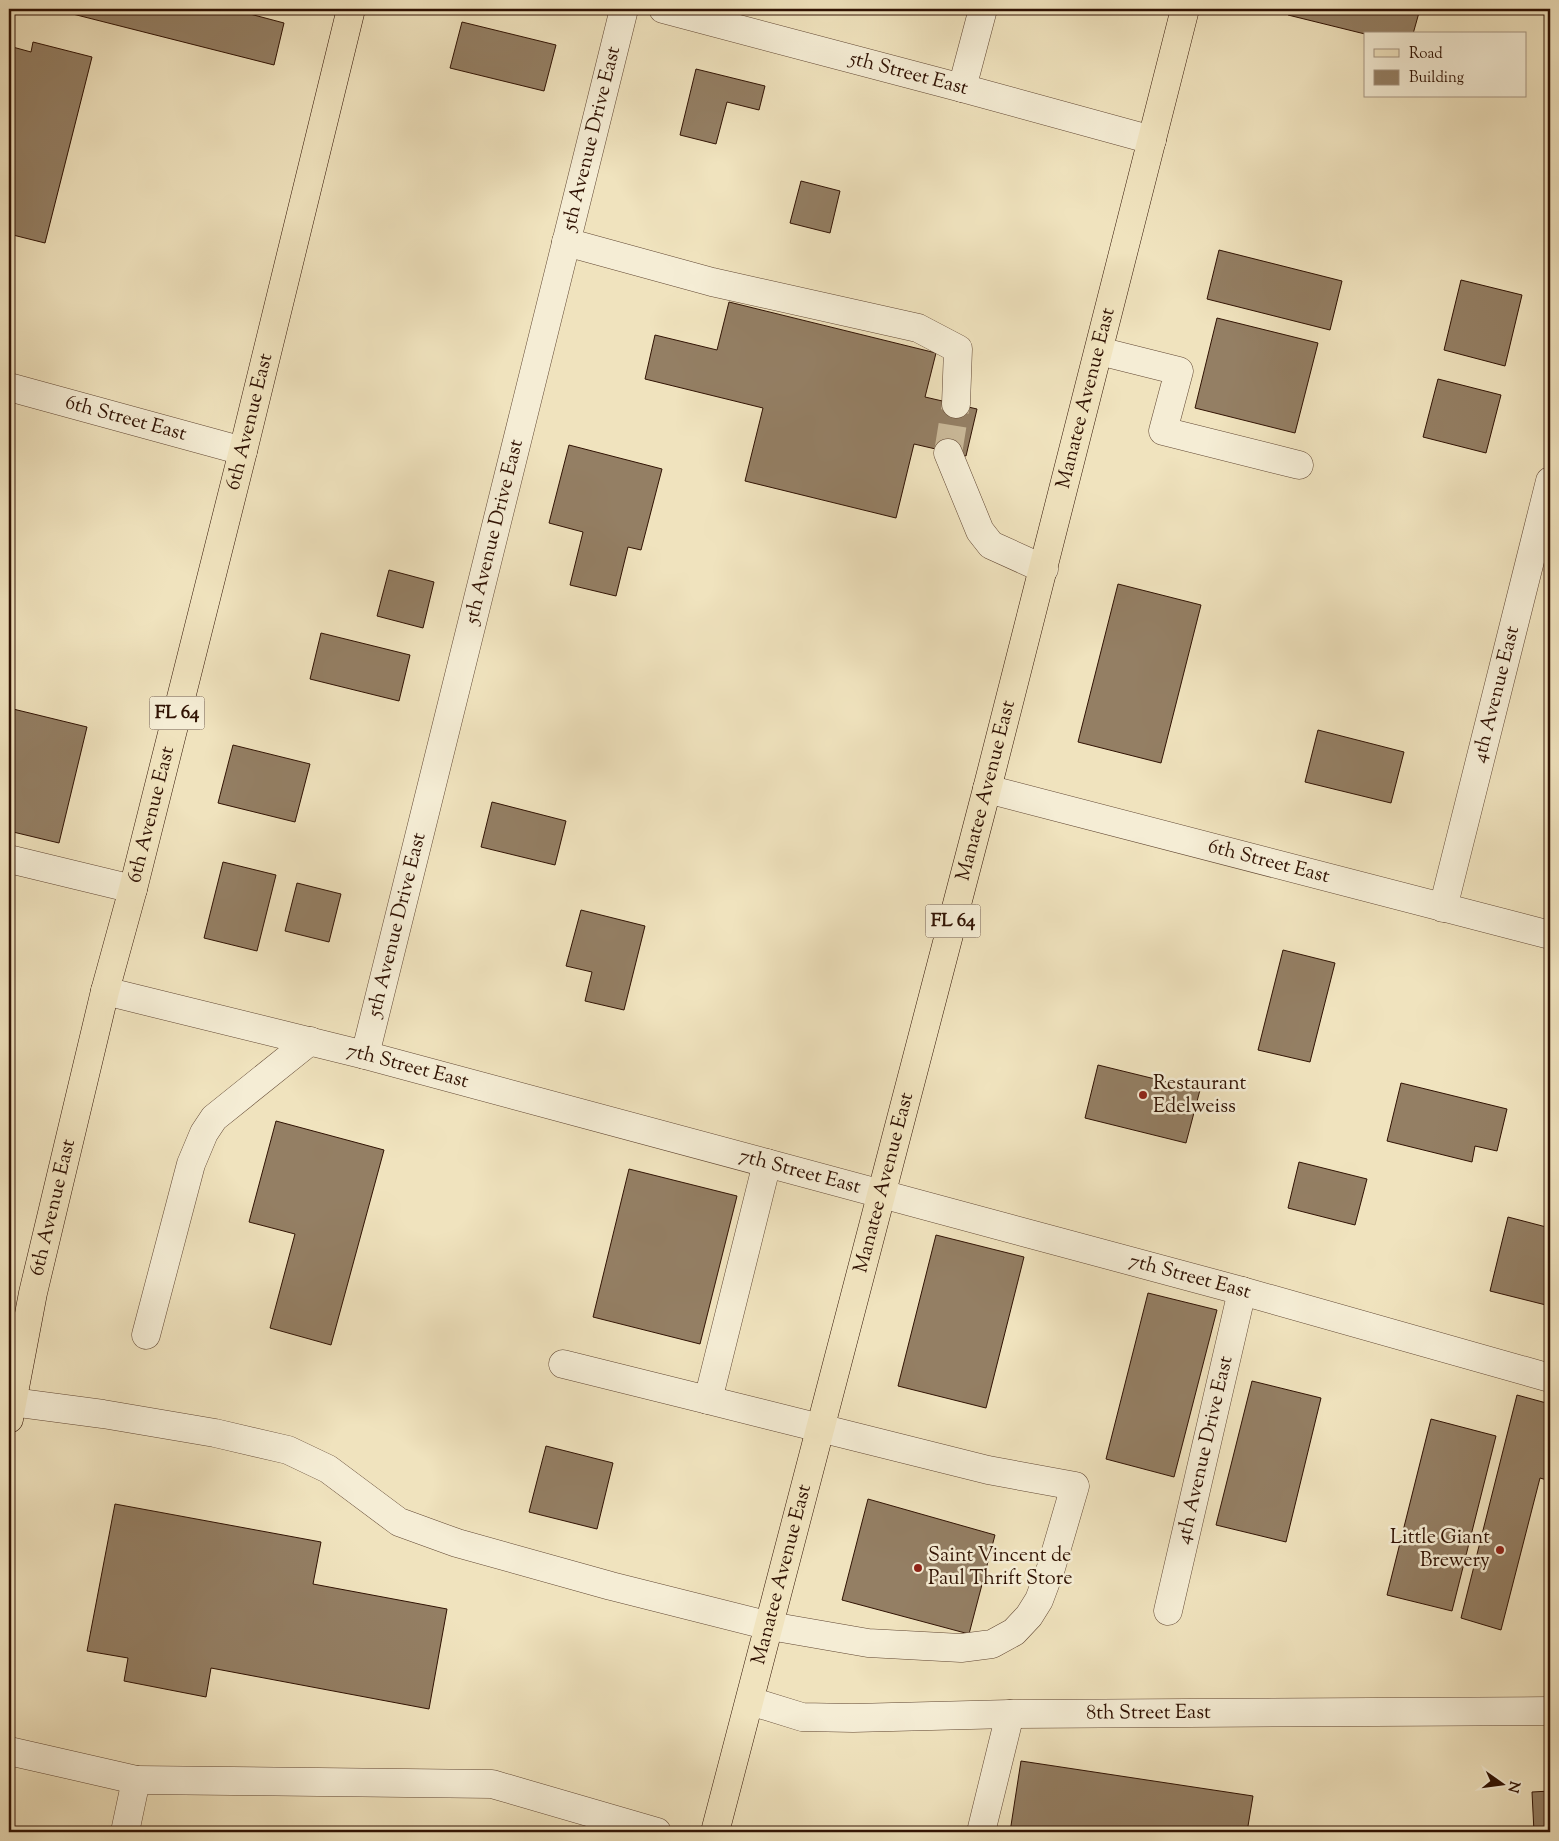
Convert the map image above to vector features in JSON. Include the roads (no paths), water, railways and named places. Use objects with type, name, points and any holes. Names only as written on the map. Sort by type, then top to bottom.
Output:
[{"type":"main road","name":"6th Avenue East","points":[[10,1410],[33,1293],[105,991],[133,888],[243,451],[351,9]]},
{"type":"main road","name":"Manatee Avenue East","points":[[715,1832],[1044,569],[1185,9]]},
{"type":"street","name":"5th Avenue Drive East","points":[[365,1055],[624,9]]},
{"type":"street","name":"5th Street East","points":[[663,9],[1152,140]]},
{"type":"street","points":[[962,88],[983,9]]},
{"type":"street","points":[[566,242],[712,282],[918,328],[958,349],[956,404]]},
{"type":"street","points":[[1098,351],[1178,371],[1163,431],[1299,465]]},
{"type":"street","name":"6th Street East","points":[[9,387],[243,451]]},
{"type":"street","points":[[948,453],[980,531],[991,545],[1044,569]]},
{"type":"street","name":"4th Avenue East","points":[[1443,908],[1550,481]]},
{"type":"street","name":"6th Street East","points":[[987,789],[1443,908],[1550,934]]},
{"type":"street","points":[[9,859],[133,888]]},
{"type":"street","name":"7th Street East","points":[[105,991],[365,1055],[1242,1291],[1550,1378]]},
{"type":"street","points":[[146,1335],[191,1164],[204,1133],[214,1118],[310,1042]]},
{"type":"street","points":[[708,1400],[767,1163]]},
{"type":"street","name":"4th Avenue Drive East","points":[[1168,1611],[1242,1291]]},
{"type":"street","points":[[10,1410],[103,1414],[215,1433],[288,1450],[328,1469],[399,1522],[457,1543],[611,1586],[770,1626],[887,1644],[961,1648],[992,1644],[1014,1632],[1029,1616],[1039,1600],[1051,1568],[1075,1486],[988,1470],[563,1364]]},
{"type":"street","name":"8th Street East","points":[[750,1701],[802,1717],[854,1718],[1010,1714],[1550,1711]]},
{"type":"street","points":[[980,1832],[1010,1714]]},
{"type":"street","points":[[9,1751],[136,1780],[492,1784],[657,1832]]},
{"type":"street","points":[[125,1832],[136,1780]]},
{"type":"tunnel","points":[[948,453],[956,404]]},
{"type":"place","name":"Restaurant Edelweiss","points":[[1143,1095]]},
{"type":"place","name":"Little Giant Brewery","points":[[1500,1550]]},
{"type":"place","name":"Saint Vincent de Paul Thrift Store","points":[[918,1568]]}]
